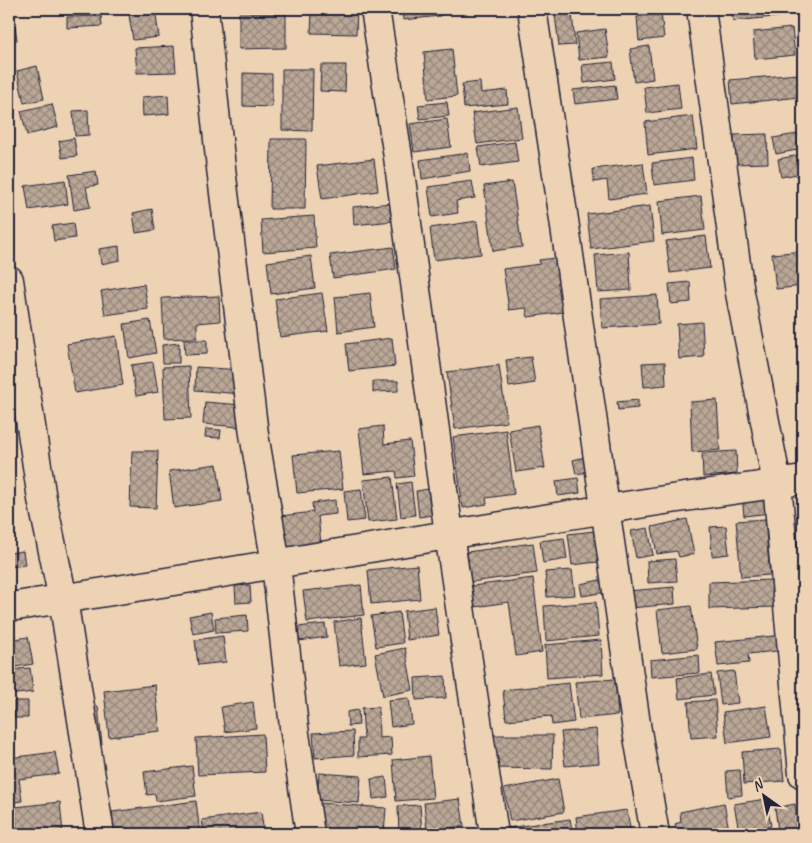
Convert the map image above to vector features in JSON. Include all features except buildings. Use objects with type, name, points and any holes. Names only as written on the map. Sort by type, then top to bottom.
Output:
[{"type":"street","points":[[204,9],[222,177],[254,434],[276,564],[294,727],[310,834]]},
{"type":"street","points":[[375,9],[398,157],[449,534],[494,834]]},
{"type":"street","points":[[532,9],[637,731],[655,834]]},
{"type":"street","points":[[701,9],[740,293],[790,481],[803,774]]},
{"type":"street","points":[[9,280],[42,499],[64,599],[100,834]]},
{"type":"street","points":[[9,607],[449,534],[790,481]]}]
